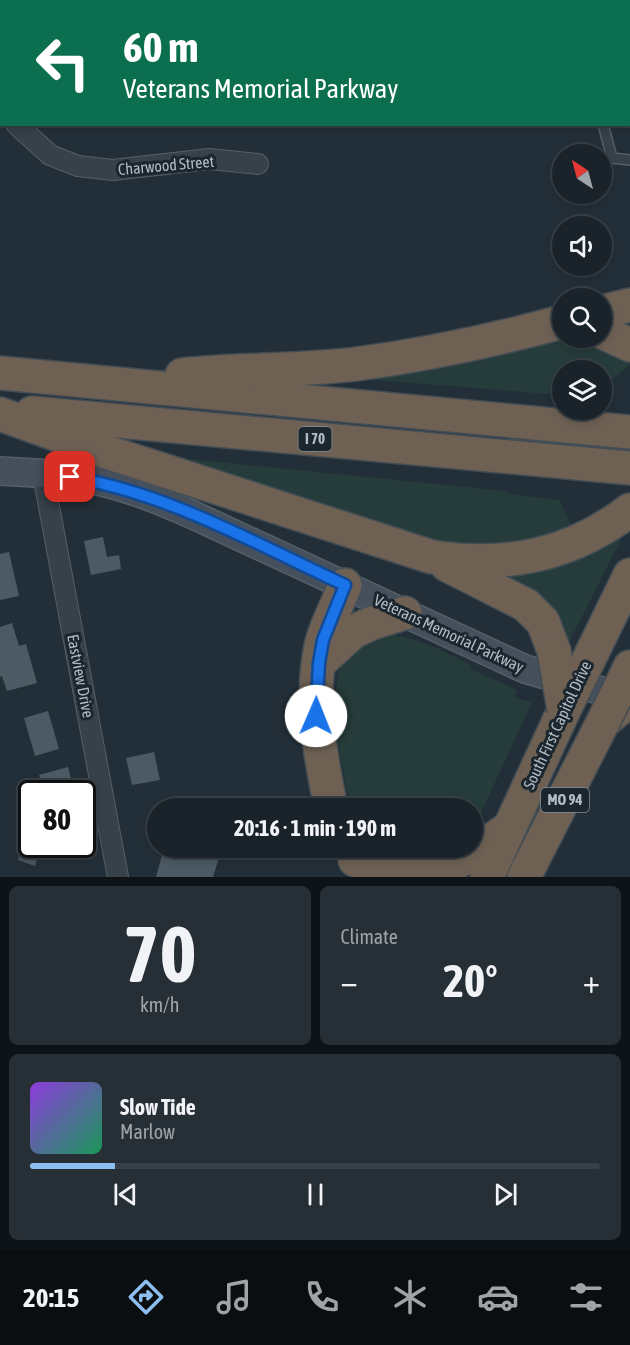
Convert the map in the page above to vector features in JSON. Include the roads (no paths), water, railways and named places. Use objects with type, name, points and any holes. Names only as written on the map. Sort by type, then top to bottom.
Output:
[{"type":"highway","points":[[612,310],[630,305]]},
{"type":"highway","points":[[108,383],[230,370],[356,364],[552,327]]},
{"type":"highway","points":[[612,337],[630,345]]},
{"type":"highway","name":"I 70","points":[[0,373],[630,432]]},
{"type":"highway","points":[[0,412],[88,446],[432,557],[526,605],[543,622],[554,651],[564,710]]},
{"type":"highway","name":"I 70","points":[[0,412],[630,468]]},
{"type":"highway","points":[[432,557],[486,562],[545,553],[576,543],[630,510]]},
{"type":"highway","name":"South First Capitol Drive","points":[[487,877],[564,710],[630,575]]},
{"type":"highway","points":[[329,798],[316,716],[319,663],[323,640],[345,585]]},
{"type":"highway","points":[[319,663],[353,632],[372,623],[405,613]]},
{"type":"highway","name":"MO 94","points":[[524,877],[603,722],[630,684]]},
{"type":"highway","points":[[356,861],[404,874],[423,874],[448,868],[510,827]]},
{"type":"street","name":"Charwood Street","points":[[18,126],[50,155],[78,166],[113,170],[208,159],[258,164]]},
{"type":"street","name":"Veterans Memorial Parkway","points":[[0,471],[99,481],[152,498],[525,669],[630,684]]},
{"type":"street","name":"Eastview Drive","points":[[44,474],[118,877]]},
{"type":"lane","points":[[604,126],[612,158],[630,160]]}]
